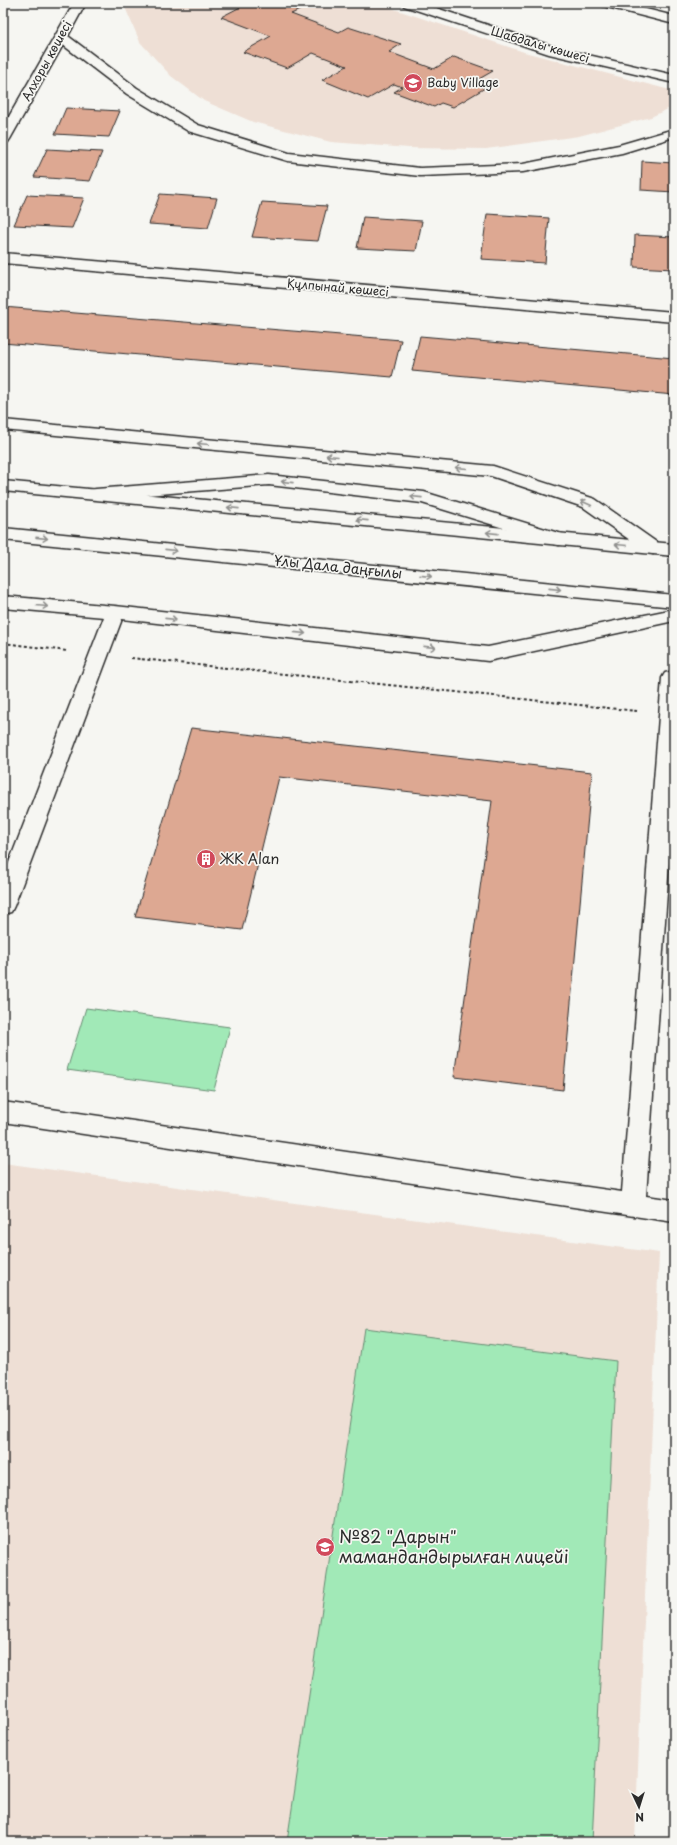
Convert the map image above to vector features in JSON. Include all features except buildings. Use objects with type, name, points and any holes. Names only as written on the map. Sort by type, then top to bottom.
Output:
[{"type":"street","name":"Алхоры көшесі","points":[[3,139],[80,3]]},
{"type":"street","name":"Шабдалы көшесі","points":[[408,3],[554,51],[674,79]]},
{"type":"street","points":[[607,3],[674,20]]},
{"type":"street","points":[[60,37],[132,91],[193,128],[288,157],[420,172],[523,168],[622,149],[674,133]]},
{"type":"street","name":"Құлпынай көшесі","points":[[3,258],[674,317]]},
{"type":"street","points":[[3,425],[493,471],[589,503],[653,548]]},
{"type":"street","points":[[96,494],[269,480],[424,498],[561,540]]},
{"type":"street","points":[[3,486],[674,550]]},
{"type":"street","name":"Ұлы Дала даңғылы","points":[[3,534],[674,601]]},
{"type":"street","points":[[3,602],[115,612],[488,654],[674,615]]},
{"type":"street","points":[[3,906],[115,612]]},
{"type":"street","points":[[633,1205],[672,678],[674,678]]},
{"type":"street","points":[[3,1112],[674,1211]]},
{"type":"path","points":[[3,643],[99,655],[670,715]]},
{"type":"shaded area","name":"Baby Village","points":[[128,3],[376,3],[524,52],[674,91],[674,106],[651,117],[579,136],[486,149],[409,148],[331,142],[253,122],[204,101],[171,76],[140,42],[124,5]]},
{"type":"shaded area","name":"№82 \"Дарын\" мамандандырылған лицейі","points":[[3,1163],[659,1253],[635,1842],[3,1842]]},
{"type":"green space","points":[[86,1008],[230,1027],[214,1090],[67,1070]]},
{"type":"green space","points":[[364,1328],[616,1361],[592,1842],[287,1842]]},
{"type":"place","name":"Baby Village","points":[[413,83]]},
{"type":"place","name":"ЖК Alan","points":[[206,859]]},
{"type":"place","name":"№82 \"Дарын\" мамандандырылған лицейі","points":[[325,1547]]}]
